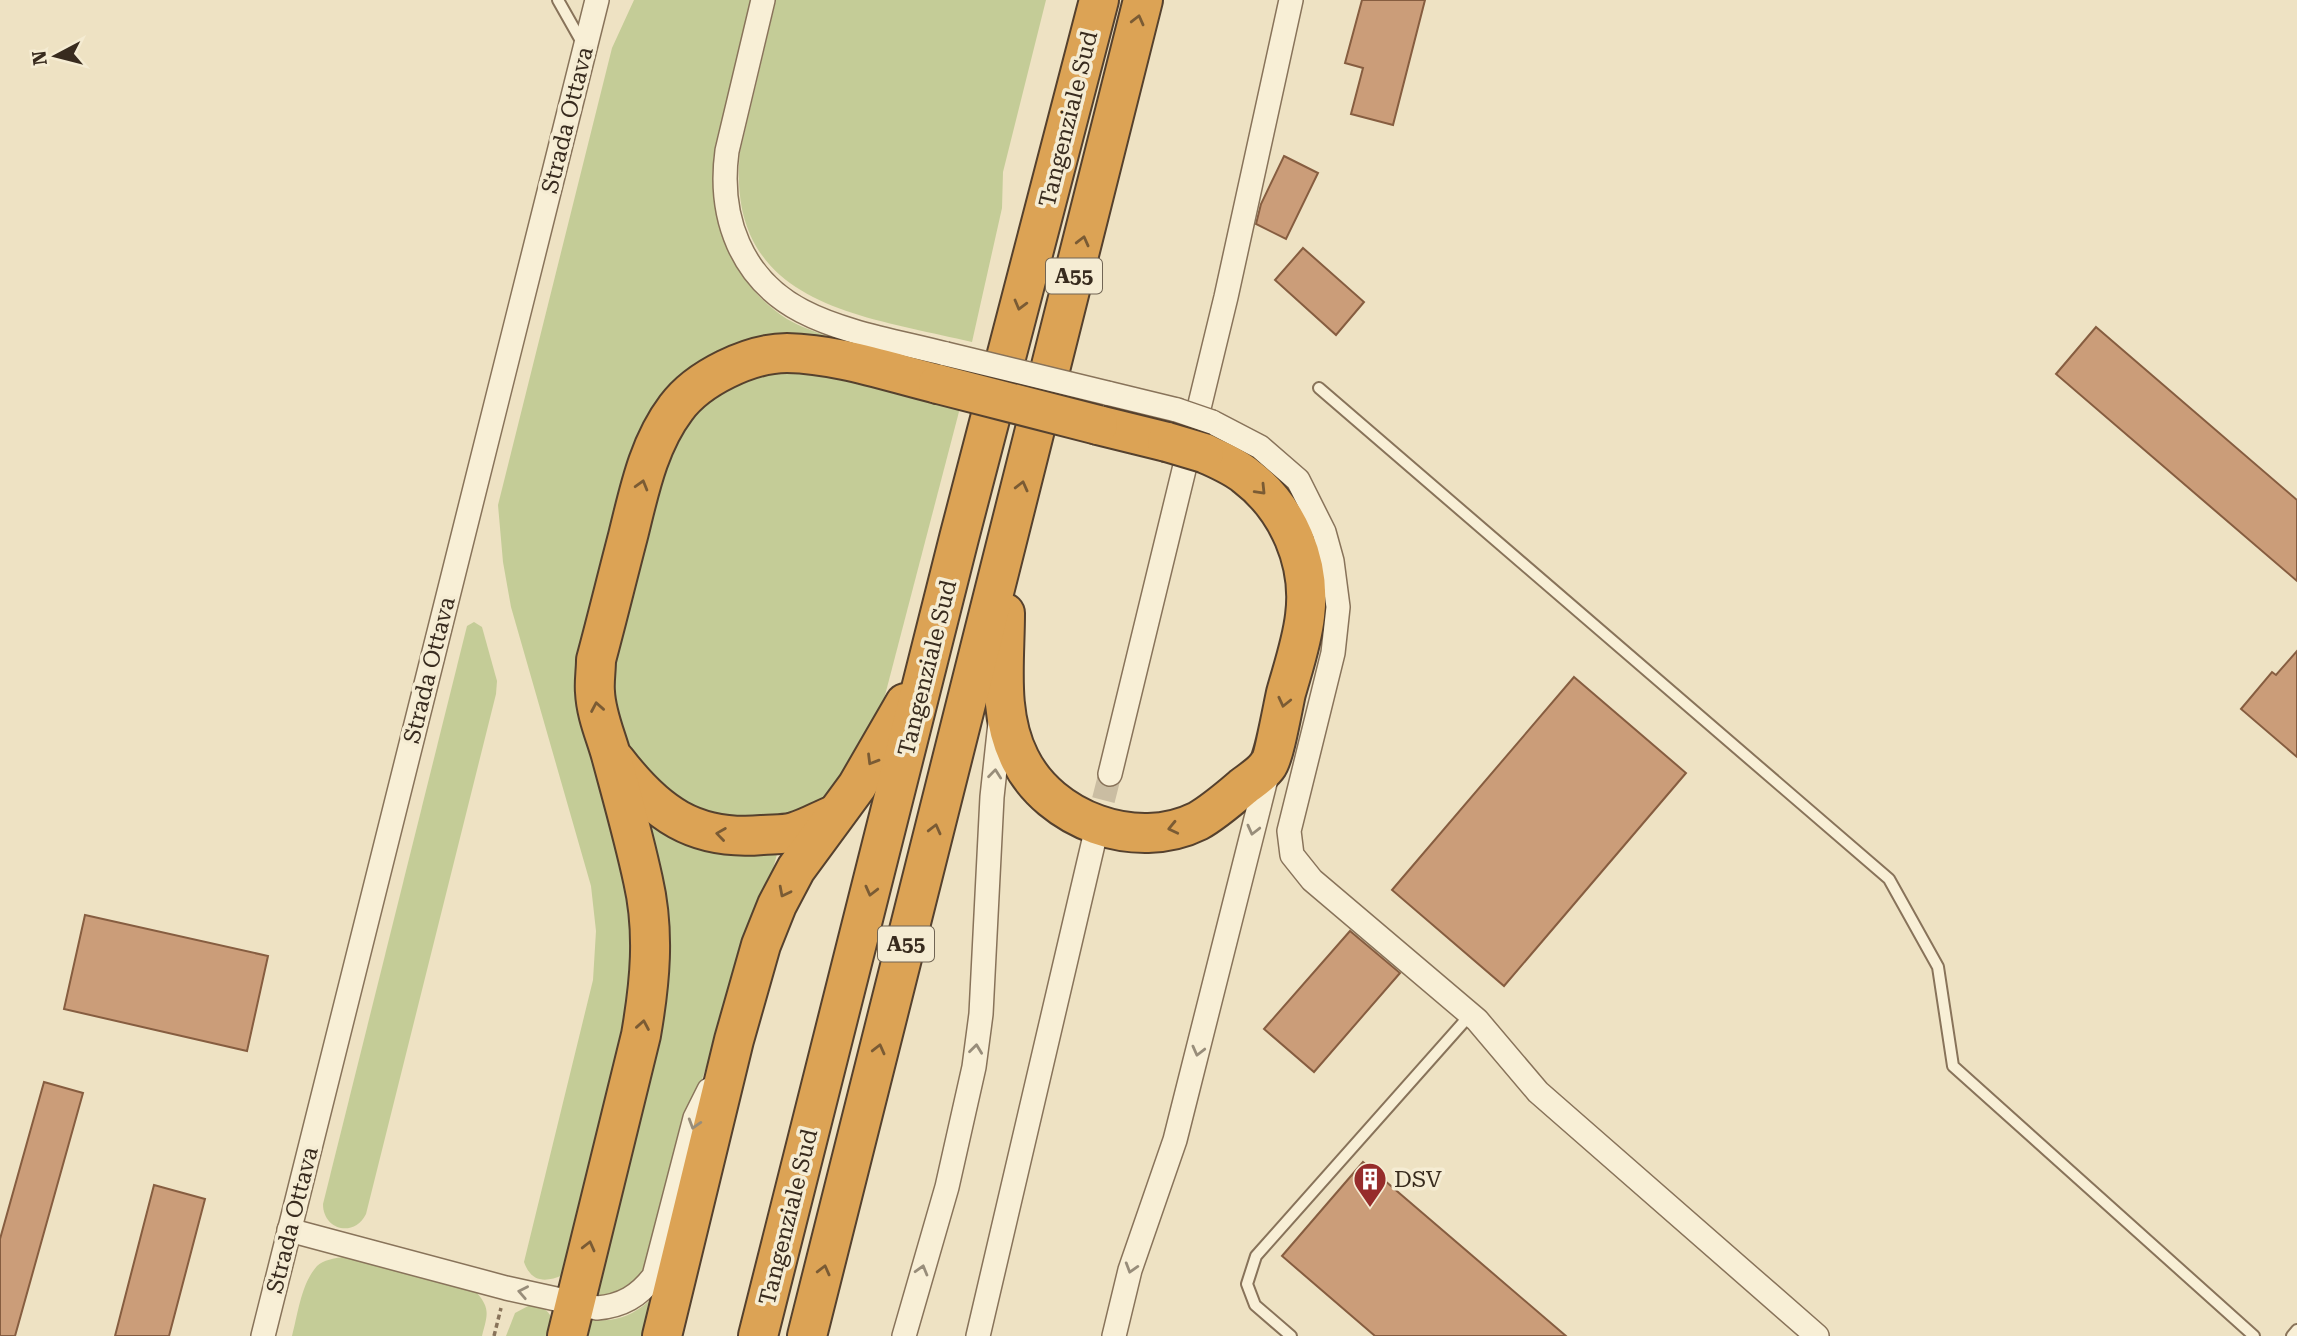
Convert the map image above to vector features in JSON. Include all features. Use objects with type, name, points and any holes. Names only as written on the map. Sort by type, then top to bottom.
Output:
[{"type":"highway","name":"Tangenziale Sud","points":[[758,1336],[1099,0]]},
{"type":"highway","name":"Tangenziale Sud","points":[[807,1336],[1143,0]]},
{"type":"highway","points":[[571,1319],[641,1035],[651,957],[650,919],[644,880],[594,693],[596,660],[651,453],[677,406],[694,389],[734,365],[783,353],[808,354],[942,369],[1208,437],[1262,490],[1287,522],[1303,564],[1307,591],[1305,618],[1270,764],[1234,795],[1197,821],[1171,830],[1122,832],[1102,828],[1062,808],[1040,788],[1020,760],[1008,730],[1003,696],[1005,552]]},
{"type":"highway","points":[[662,1336],[734,1040],[761,945],[777,905],[796,869],[857,786],[930,658]]},
{"type":"highway","points":[[610,753],[636,787],[666,814],[692,828],[742,837],[793,832],[834,815]]},
{"type":"street","points":[[763,0],[724,173],[725,203],[739,246],[752,269],[777,294],[801,310],[942,369]]},
{"type":"street","points":[[1110,774],[1226,297],[1291,0]]},
{"type":"street","name":"Strada Ottava","points":[[263,1336],[597,1]]},
{"type":"street","points":[[1208,437],[1261,447],[1298,480],[1324,532],[1332,561],[1338,607],[1333,653],[1289,831],[1292,855],[1312,880],[1471,1015],[1538,1092],[1817,1336]]},
{"type":"street","points":[[904,1336],[947,1186],[974,1067],[981,1014],[992,797],[1003,696]]},
{"type":"street","points":[[1114,1336],[1130,1269],[1175,1140],[1270,764]]},
{"type":"street","points":[[978,1336],[1094,840]]},
{"type":"street","points":[[289,1230],[506,1289],[571,1319],[597,1308],[610,1307],[634,1296],[646,1287],[654,1276],[695,1118],[734,1040]]},
{"type":"street","points":[[910,1311],[923,1336]]},
{"type":"lane","points":[[558,0],[585,48]]},
{"type":"lane","points":[[1319,388],[1889,878],[1938,967],[1952,1066],[2254,1336]]},
{"type":"lane","points":[[1291,1336],[1255,1305],[1247,1284],[1256,1256],[1471,1015]]},
{"type":"lane","points":[[2292,1336],[2297,1330]]},
{"type":"path","points":[[494,1336],[506,1289]]},
{"type":"green space","points":[[634,0],[751,0],[714,153],[714,189],[722,233],[741,272],[769,306],[787,319],[832,338],[831,343],[706,365],[584,655],[636,907],[637,980],[563,1275],[545,1280],[531,1274],[524,1262],[593,980],[596,931],[591,886],[511,607],[503,562],[498,505],[612,48]]},
{"type":"green space","points":[[776,0],[1046,0],[1003,172],[1002,208],[972,342],[845,310],[808,294],[777,272],[754,242],[741,203],[740,152]]},
{"type":"green space","points":[[785,366],[961,404],[877,726],[825,802],[790,820],[699,816],[633,763],[605,680],[660,458],[704,398],[720,387]]},
{"type":"green space","points":[[474,622],[482,627],[497,681],[496,694],[366,1214],[361,1222],[354,1226],[340,1228],[328,1220],[323,1204],[467,626]]},
{"type":"green space","points":[[634,806],[779,847],[768,887],[690,1114],[644,1275],[618,1292],[597,1295],[588,1294],[654,1036]]},
{"type":"green space","points":[[343,1257],[477,1293],[487,1313],[482,1336],[292,1336],[307,1281],[312,1273],[322,1262]]},
{"type":"green space","points":[[649,1301],[652,1302],[646,1336],[580,1336],[585,1318],[619,1318],[634,1312]]},
{"type":"green space","points":[[530,1305],[542,1308],[549,1314],[553,1323],[553,1336],[506,1336],[515,1313]]},
{"type":"building","points":[[1362,0],[1425,0],[1393,125],[1351,114],[1363,68],[1345,63]]},
{"type":"building","points":[[1284,156],[1318,173],[1286,239],[1256,224],[1261,204]]},
{"type":"building","points":[[1303,248],[1364,302],[1336,335],[1275,280]]},
{"type":"building","points":[[2096,327],[2297,500],[2297,581],[2056,374]]},
{"type":"building","points":[[2297,651],[2297,757],[2241,709],[2272,672],[2276,675]]},
{"type":"building","points":[[1574,677],[1686,773],[1504,986],[1392,890]]},
{"type":"building","points":[[85,915],[268,956],[247,1051],[64,1009]]},
{"type":"building","points":[[1350,931],[1400,973],[1314,1072],[1264,1029]]},
{"type":"building","points":[[44,1082],[83,1093],[15,1336],[0,1336],[0,1239]]},
{"type":"building","name":"DSV","points":[[1363,1162],[1566,1336],[1375,1336],[1282,1256]]},
{"type":"building","points":[[154,1185],[205,1199],[169,1336],[115,1336]]},
{"type":"tunnel","points":[[1095,833],[1110,774]]},
{"type":"place","name":"DSV","points":[[1370,1209]]}]
